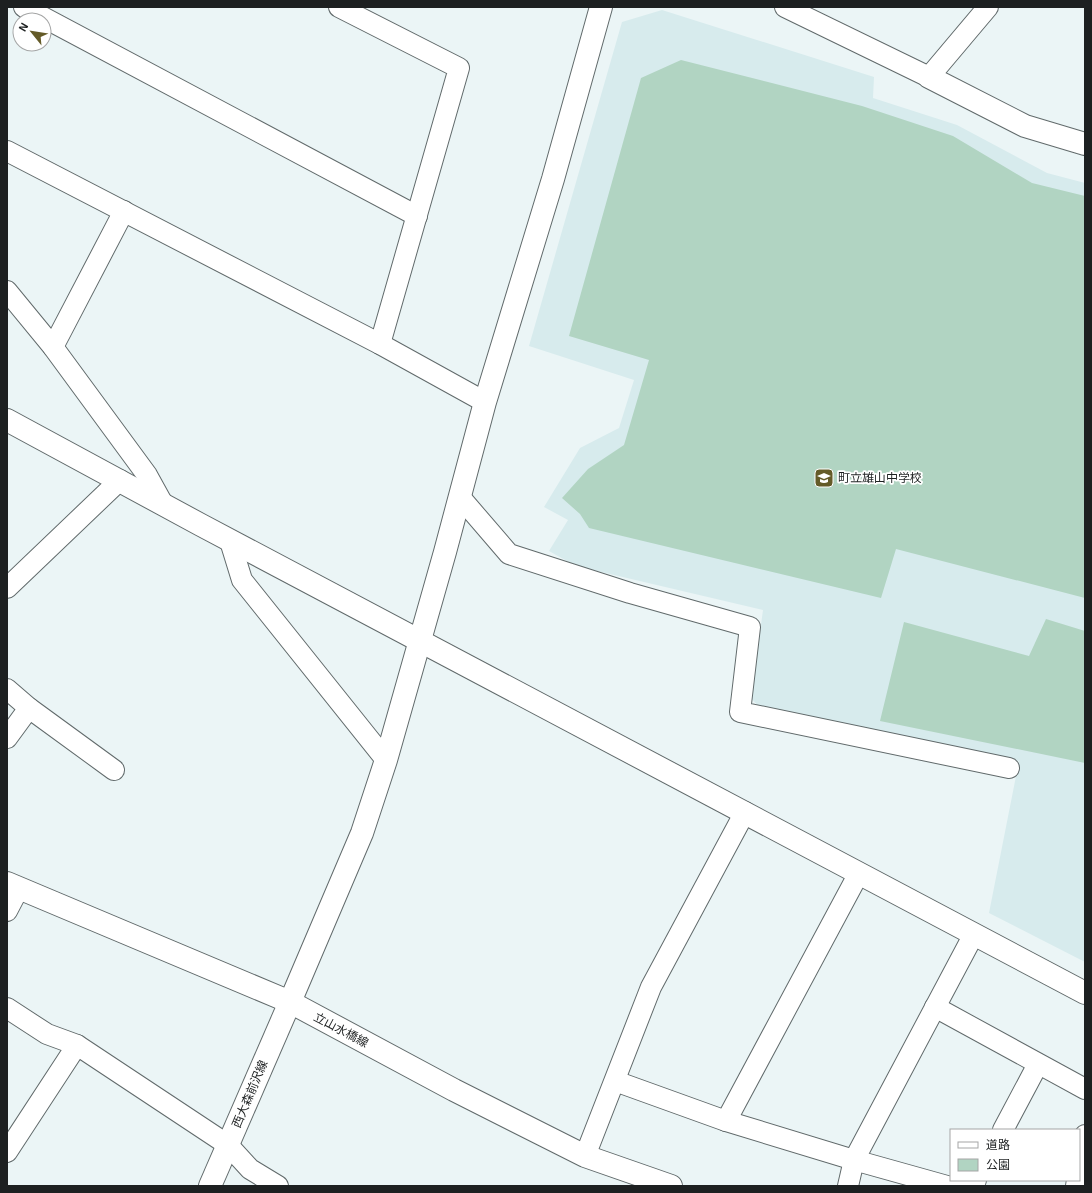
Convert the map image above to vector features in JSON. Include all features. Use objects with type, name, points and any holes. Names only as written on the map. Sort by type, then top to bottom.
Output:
[{"type":"street","points":[[24,7],[417,216]]},
{"type":"street","points":[[339,7],[459,68],[380,344]]},
{"type":"street","name":"西大森前沢線","points":[[210,1186],[362,833],[386,760],[460,497],[485,402],[553,179],[601,7]]},
{"type":"street","points":[[785,7],[930,77],[1025,126],[1085,144]]},
{"type":"street","points":[[930,77],[988,7]]},
{"type":"street","points":[[7,152],[380,344],[485,402]]},
{"type":"street","points":[[53,347],[124,211]]},
{"type":"street","points":[[7,291],[53,347],[147,475],[163,504]]},
{"type":"street","points":[[7,420],[230,540],[1085,993]]},
{"type":"street","points":[[7,588],[120,480]]},
{"type":"street","points":[[460,497],[509,554],[630,593],[750,627],[740,712],[1009,768]]},
{"type":"street","points":[[230,540],[242,580],[386,760]]},
{"type":"street","points":[[7,689],[30,708],[114,770]]},
{"type":"street","points":[[7,738],[30,708]]},
{"type":"street","points":[[585,1156],[651,987],[745,812]]},
{"type":"street","points":[[726,1121],[858,873]]},
{"type":"street","points":[[7,911],[13,885]]},
{"type":"street","name":"立山水橋線","points":[[13,885],[290,1002],[454,1090],[585,1156],[671,1186]]},
{"type":"street","points":[[848,1186],[854,1160],[974,934]]},
{"type":"street","points":[[935,1007],[1085,1089]]},
{"type":"street","points":[[7,1008],[47,1034],[78,1046],[228,1145],[250,1169],[278,1186]]},
{"type":"street","points":[[7,1152],[78,1046]]},
{"type":"street","points":[[1004,1129],[1038,1064]]},
{"type":"street","points":[[615,1081],[726,1121],[854,1160],[947,1186]]},
{"type":"street","points":[[1080,1162],[1085,1135]]},
{"type":"street","points":[[960,1186],[973,1181]]},
{"type":"shaded area","name":"町立雄山中学校","points":[[662,10],[874,77],[873,98],[957,125],[1047,173],[1085,183],[1085,962],[989,913],[1019,761],[759,707],[751,698],[763,610],[576,566],[549,551],[568,520],[544,507],[580,448],[619,428],[634,380],[529,346],[622,22]]},
{"type":"green space","name":"町立雄山中学校","points":[[681,60],[862,106],[953,136],[1032,183],[1085,196],[1085,598],[896,549],[881,598],[589,528],[580,514],[562,498],[588,469],[624,445],[649,360],[569,336],[641,78]]},
{"type":"green space","points":[[1046,619],[1085,631],[1085,763],[880,721],[904,622],[1029,656]]},
{"type":"place","name":"町立雄山中学校","points":[[824,478]]}]
